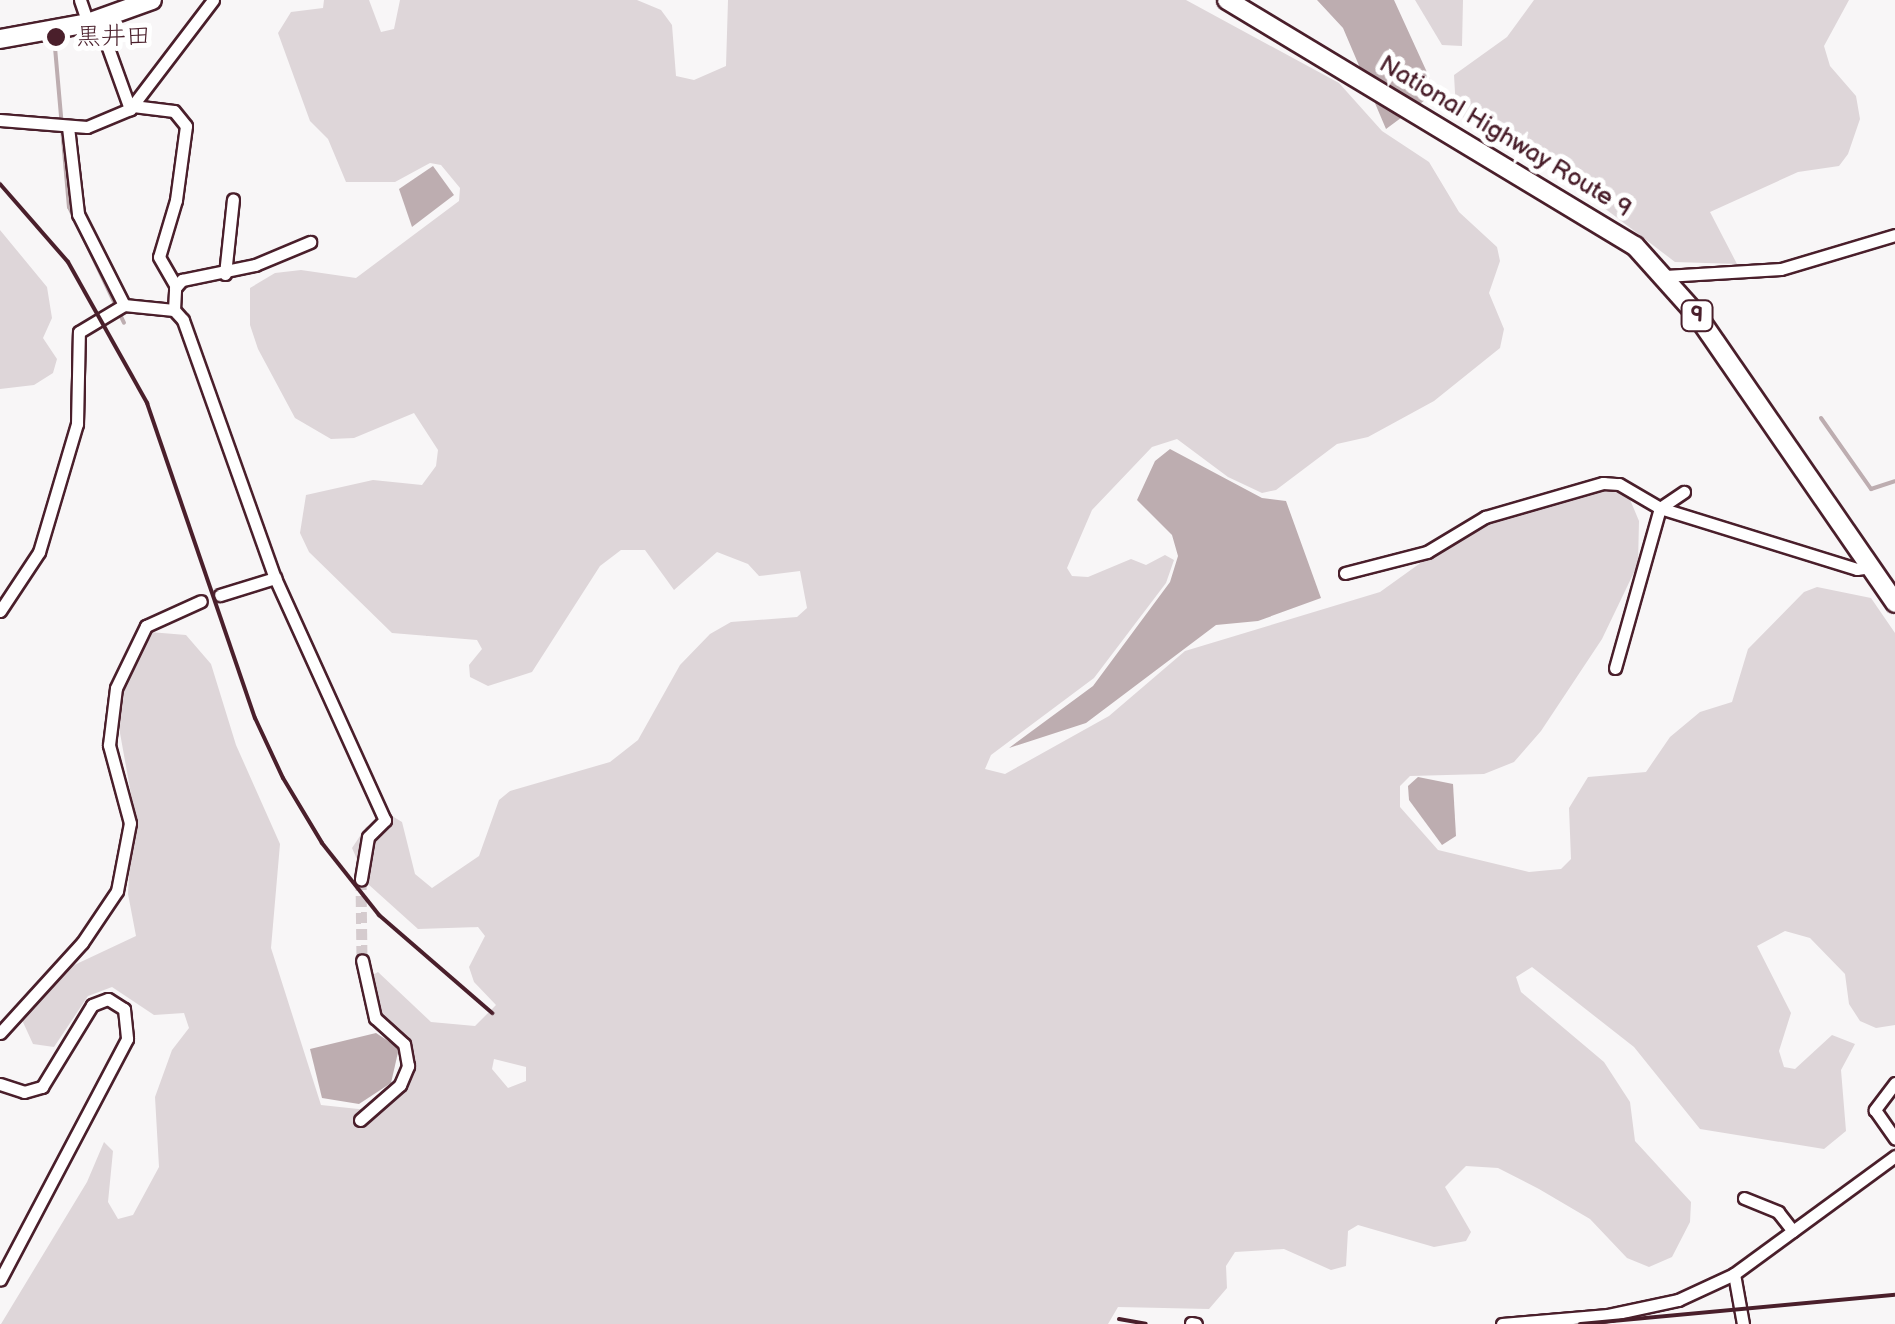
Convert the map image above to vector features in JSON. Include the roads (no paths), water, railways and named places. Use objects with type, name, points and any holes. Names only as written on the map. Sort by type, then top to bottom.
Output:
[{"type":"highway","points":[[0,39],[93,22],[152,0]]},
{"type":"highway","name":"National Highway Route 9","points":[[1226,0],[1596,218],[1665,276],[1895,603]]},
{"type":"street","points":[[80,0],[131,108]]},
{"type":"street","points":[[131,108],[213,0]]},
{"type":"street","points":[[0,120],[88,127],[131,108],[174,111],[186,126],[176,200],[158,257],[176,286],[174,310]]},
{"type":"street","points":[[63,127],[78,214],[124,305]]},
{"type":"street","points":[[225,274],[233,199]]},
{"type":"street","points":[[1665,276],[1780,270],[1895,235]]},
{"type":"street","points":[[176,286],[225,274],[310,242]]},
{"type":"street","points":[[0,611],[39,552],[78,424],[78,332],[124,305],[174,310],[183,320],[275,578],[385,820],[368,838],[362,879]]},
{"type":"street","points":[[1345,573],[1427,552],[1485,517],[1592,484],[1619,484],[1660,508],[1857,569],[1872,566]]},
{"type":"street","points":[[1615,668],[1660,508],[1684,492]]},
{"type":"street","points":[[220,595],[275,578]]},
{"type":"street","points":[[0,1033],[82,943],[117,891],[130,823],[109,746],[116,688],[146,626],[201,601]]},
{"type":"street","points":[[360,1120],[400,1085],[408,1066],[404,1044],[375,1018],[362,960]]},
{"type":"street","points":[[0,1084],[24,1092],[49,1082],[86,1014],[102,1000],[118,1004],[129,1019],[115,1059],[0,1280]]},
{"type":"street","points":[[1895,1083],[1875,1110],[1895,1140]]},
{"type":"street","points":[[1502,1324],[1608,1315],[1678,1300],[1734,1274],[1895,1156]]},
{"type":"street","points":[[1744,1198],[1778,1212],[1793,1231]]},
{"type":"street","points":[[1734,1274],[1743,1324]]},
{"type":"waterway","points":[[54,36],[69,207],[124,323]]},
{"type":"waterway","points":[[1821,418],[1871,489],[1895,481]]},
{"type":"tunnel","points":[[361,879],[362,960]]},
{"type":"railway","points":[[0,184],[68,262],[147,403],[255,718],[283,778],[322,843],[379,915],[492,1013]]},
{"type":"railway","points":[[1580,1324],[1895,1295]]},
{"type":"railway","points":[[1119,1319],[1146,1324]]},
{"type":"place","name":"黒井田","points":[[56,37]]}]
